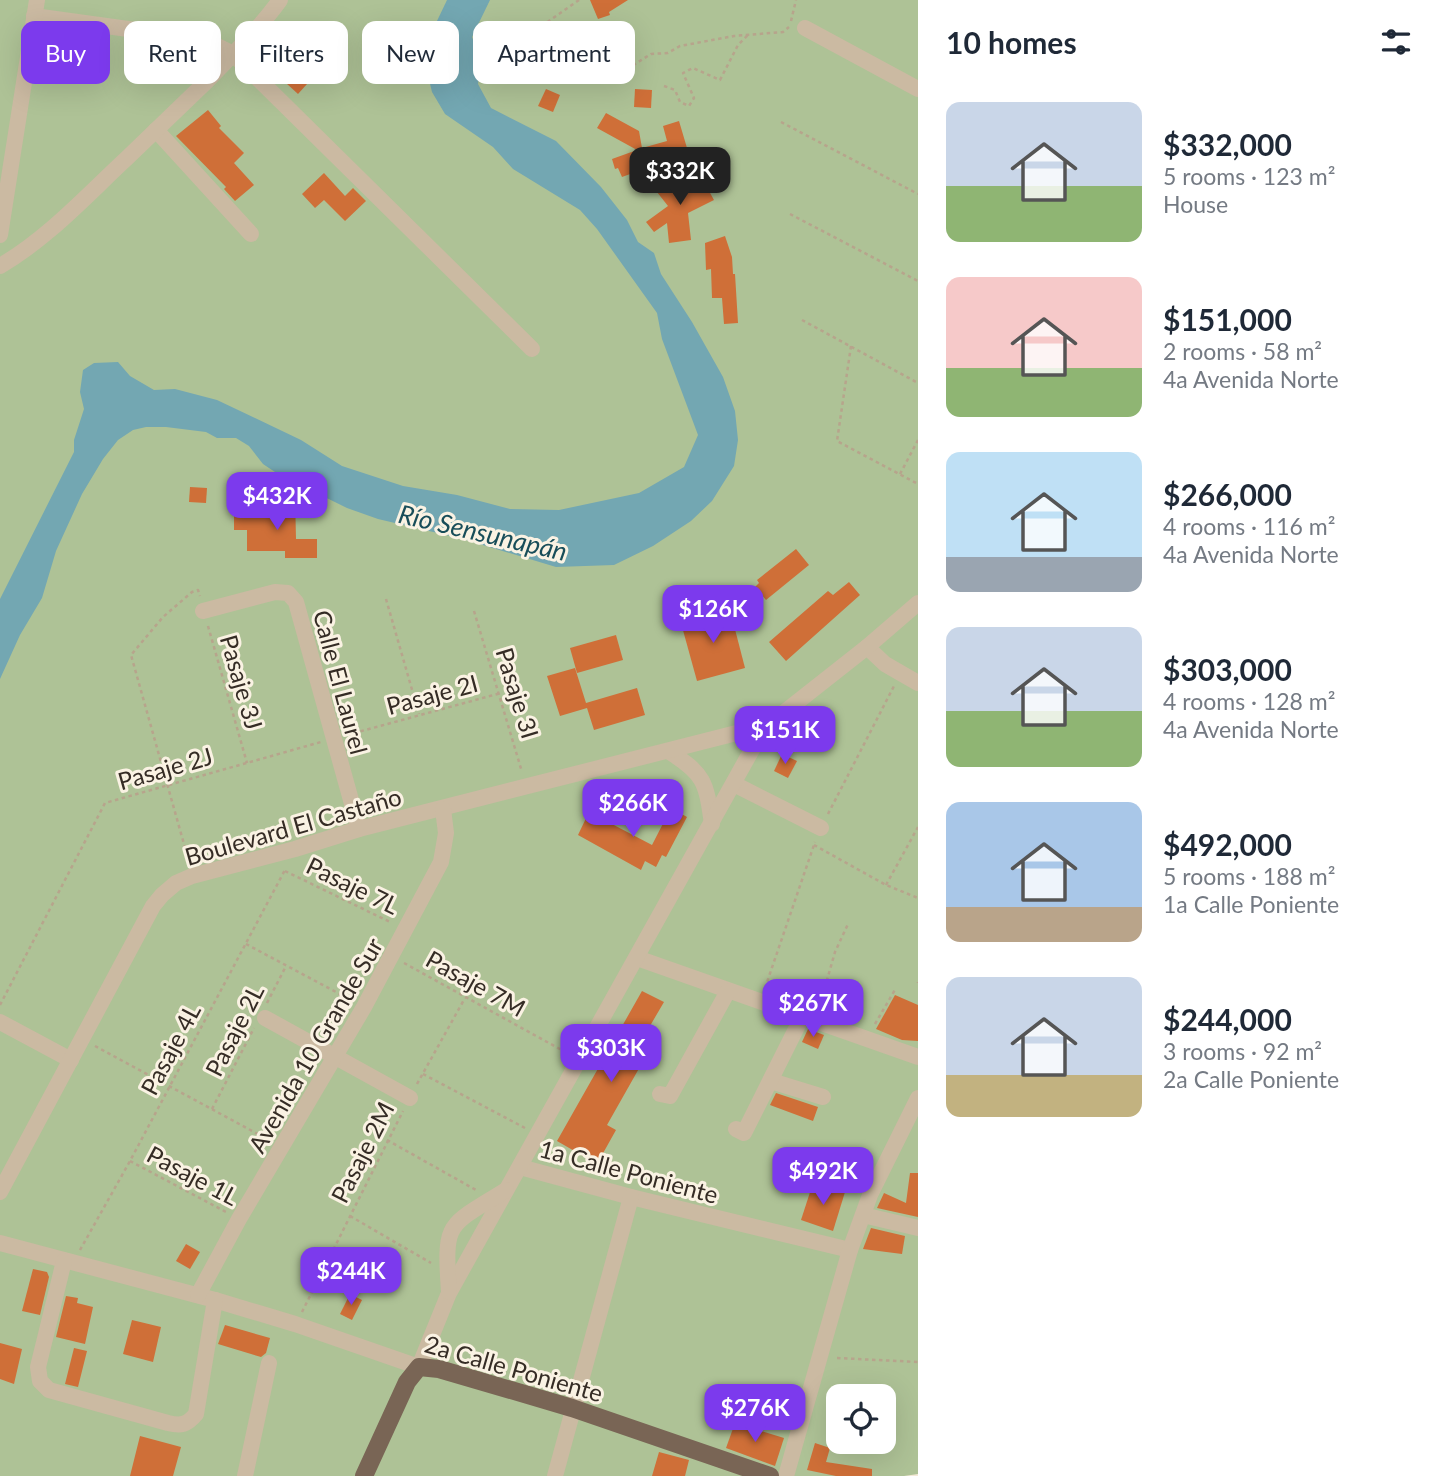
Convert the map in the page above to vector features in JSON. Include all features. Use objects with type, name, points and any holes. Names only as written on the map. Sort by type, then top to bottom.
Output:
[{"type":"main road","name":"2a Calle Poniente","points":[[419,1367],[439,1369],[572,1408],[770,1476]]},
{"type":"main road","points":[[364,1476],[407,1382],[419,1367]]},
{"type":"street","points":[[0,266],[45,235],[156,130],[233,54],[268,17],[279,0]]},
{"type":"street","points":[[0,235],[36,8],[186,37],[213,44],[233,54],[532,349]]},
{"type":"street","points":[[805,28],[918,89]]},
{"type":"street","points":[[156,130],[251,234]]},
{"type":"street","name":"Calle El Laurel","points":[[203,611],[275,592],[288,593],[296,602],[359,829]]},
{"type":"street","points":[[419,1367],[449,1293],[759,737],[768,725],[918,603]]},
{"type":"street","points":[[867,647],[885,664],[918,683]]},
{"type":"street","name":"Boulevard El Castaño","points":[[0,1192],[153,906],[176,883],[192,876],[359,829],[768,725]]},
{"type":"street","points":[[668,751],[694,769],[703,779],[712,824]]},
{"type":"street","points":[[734,784],[821,828]]},
{"type":"street","name":"Avenida 10 Grande Sur","points":[[198,1295],[239,1219],[364,1007],[441,862],[446,833],[443,809]]},
{"type":"street","points":[[637,958],[918,1057]]},
{"type":"street","points":[[660,1094],[670,1096],[728,990]]},
{"type":"street","points":[[261,1019],[410,1098]]},
{"type":"street","points":[[736,1129],[744,1133],[771,1081],[809,1019]]},
{"type":"street","points":[[0,1022],[71,1060]]},
{"type":"street","points":[[771,1081],[823,1097]]},
{"type":"street","points":[[786,1476],[850,1250],[918,1098]]},
{"type":"street","points":[[901,1132],[918,1129]]},
{"type":"street","name":"1a Calle Poniente","points":[[520,1167],[850,1250]]},
{"type":"street","points":[[449,1293],[447,1242],[452,1228],[460,1218],[508,1188]]},
{"type":"street","points":[[555,1476],[631,1197]]},
{"type":"street","points":[[863,1216],[918,1228]]},
{"type":"street","name":"2a Calle Poniente","points":[[0,1243],[215,1300],[295,1324],[419,1367]]},
{"type":"street","points":[[69,1262],[38,1367],[40,1381],[49,1390],[168,1423],[188,1423],[195,1414],[215,1300]]},
{"type":"street","points":[[245,1476],[269,1363]]},
{"type":"path","points":[[579,0],[533,32],[516,48],[515,65],[568,74],[596,75],[624,71],[651,54],[668,53],[680,46],[783,32],[789,26],[796,0]]},
{"type":"path","points":[[664,86],[675,90],[680,102],[689,106],[694,97],[683,73],[692,68],[720,80],[738,45],[748,35]]},
{"type":"path","points":[[781,122],[918,194]]},
{"type":"path","points":[[790,214],[918,281]]},
{"type":"path","points":[[803,320],[918,383]]},
{"type":"path","points":[[851,346],[837,441],[918,484]]},
{"type":"path","points":[[900,474],[918,440]]},
{"type":"path","points":[[192,876],[131,655],[163,617],[192,592],[198,590],[203,611]]},
{"type":"path","points":[[386,599],[419,715]]},
{"type":"path","name":"Pasaje 3J","points":[[203,611],[247,763]]},
{"type":"path","name":"Pasaje 3I","points":[[474,611],[501,693],[526,785]]},
{"type":"path","name":"Pasaje 2I","points":[[332,738],[501,693]]},
{"type":"path","name":"Pasaje 2J","points":[[0,1005],[104,803],[332,738]]},
{"type":"path","points":[[886,885],[918,827]]},
{"type":"path","points":[[814,845],[886,885],[918,898]]},
{"type":"path","name":"Pasaje 4L","points":[[69,1262],[130,1161],[295,849]]},
{"type":"path","name":"Pasaje 7L","points":[[285,871],[406,930]]},
{"type":"path","points":[[809,1019],[848,924]]},
{"type":"path","points":[[246,944],[364,1007]]},
{"type":"path","name":"Pasaje 7M","points":[[392,956],[581,1060]]},
{"type":"path","name":"Pasaje 2L","points":[[212,1110],[286,966]]},
{"type":"path","points":[[867,1040],[896,988]]},
{"type":"path","name":"Pasaje 2M","points":[[295,1324],[387,1140],[465,998]]},
{"type":"path","points":[[82,1039],[282,1147]]},
{"type":"path","points":[[423,1074],[538,1135]]},
{"type":"path","points":[[387,1140],[491,1199]]},
{"type":"path","name":"Pasaje 1L","points":[[130,1161],[239,1219]]},
{"type":"path","points":[[350,1216],[448,1273]]},
{"type":"path","points":[[819,1357],[918,1362]]},
{"type":"green space","points":[[0,0],[918,0],[918,1474],[0,1476]]},
{"type":"water","name":"Río Sensunapán","points":[[447,0],[490,0],[480,21],[473,21],[473,84],[478,84],[491,108],[556,141],[601,187],[627,220],[638,242],[654,253],[661,274],[723,377],[735,411],[738,440],[734,466],[712,501],[691,521],[653,546],[614,565],[556,567],[463,539],[378,519],[347,508],[278,474],[263,464],[249,446],[236,438],[217,438],[206,432],[166,427],[133,430],[118,440],[82,494],[56,551],[42,598],[20,635],[0,679],[0,599],[74,452],[74,440],[84,409],[80,392],[83,370],[94,363],[118,362],[130,376],[154,390],[175,389],[217,400],[301,440],[342,466],[403,486],[457,495],[510,509],[559,510],[639,493],[684,467],[698,435],[662,339],[657,313],[597,229],[580,210],[513,169],[493,147],[445,114],[430,84],[459,84],[459,21],[437,21]]},
{"type":"building","points":[[590,0],[628,0],[609,12],[610,15],[598,19]]},
{"type":"building","points":[[287,84],[307,84],[298,94]]},
{"type":"building","points":[[546,89],[560,95],[553,112],[538,106]]},
{"type":"building","points":[[635,89],[652,90],[651,108],[634,107]]},
{"type":"building","points":[[208,110],[221,126],[219,128],[244,153],[234,163],[254,185],[235,201],[224,189],[226,187],[176,136]]},
{"type":"building","points":[[606,113],[639,131],[642,148],[667,141],[663,126],[679,121],[687,148],[650,159],[655,165],[622,177],[618,168],[615,169],[612,159],[637,150],[597,128]]},
{"type":"building","points":[[324,173],[345,196],[353,188],[366,201],[345,221],[324,200],[315,208],[302,194]]},
{"type":"building","points":[[699,173],[714,200],[688,213],[691,240],[669,243],[667,223],[654,232],[646,222],[668,206],[653,187],[665,178],[674,189]]},
{"type":"building","points":[[725,236],[735,274],[738,323],[724,324],[722,298],[712,298],[711,269],[706,270],[705,243]]},
{"type":"building","points":[[190,487],[207,488],[206,503],[189,502]]},
{"type":"building","points":[[277,495],[295,495],[296,539],[317,539],[317,558],[285,558],[285,551],[247,551],[247,530],[234,530],[234,516],[277,515]]},
{"type":"building","points":[[796,549],[809,565],[766,600],[755,587],[759,583],[757,580]]},
{"type":"building","points":[[849,582],[860,595],[786,661],[769,642],[828,591],[833,595]]},
{"type":"building","points":[[730,610],[745,668],[697,681],[681,623]]},
{"type":"building","points":[[616,635],[623,660],[577,673],[570,648]]},
{"type":"building","points":[[575,668],[586,703],[637,688],[645,715],[594,730],[587,708],[560,716],[547,676]]},
{"type":"building","points":[[782,754],[797,761],[788,778],[774,771]]},
{"type":"building","points":[[671,808],[687,817],[666,857],[662,855],[656,867],[645,861],[641,870],[578,835],[589,812],[652,845]]},
{"type":"building","points":[[642,991],[664,1002],[640,1043],[650,1049],[607,1125],[616,1130],[597,1164],[557,1141]]},
{"type":"building","points":[[895,995],[918,1005],[918,1041],[902,1040],[876,1029]]},
{"type":"building","points":[[808,1029],[824,1035],[818,1049],[802,1042]]},
{"type":"building","points":[[776,1093],[818,1107],[813,1121],[770,1105]]},
{"type":"building","points":[[910,1173],[918,1173],[918,1217],[877,1208],[884,1193],[906,1203]]},
{"type":"building","points":[[813,1183],[845,1192],[833,1231],[801,1220]]},
{"type":"building","points":[[871,1228],[905,1236],[902,1254],[863,1249]]},
{"type":"building","points":[[186,1244],[200,1252],[190,1269],[176,1261]]},
{"type":"building","points":[[33,1269],[47,1272],[49,1277],[40,1315],[22,1311]]},
{"type":"building","points":[[350,1294],[362,1300],[352,1320],[340,1314]]},
{"type":"building","points":[[66,1296],[78,1298],[77,1303],[93,1307],[85,1344],[56,1337]]},
{"type":"building","points":[[132,1320],[161,1327],[153,1362],[123,1354]]},
{"type":"building","points":[[225,1325],[270,1338],[266,1353],[261,1357],[218,1344]]},
{"type":"building","points":[[0,1343],[22,1349],[14,1384],[0,1379]]},
{"type":"building","points":[[74,1348],[87,1351],[78,1387],[65,1384]]},
{"type":"building","points":[[735,1423],[784,1438],[775,1466],[726,1448]]},
{"type":"building","points":[[140,1436],[181,1447],[173,1476],[130,1476]]},
{"type":"building","points":[[815,1443],[826,1447],[826,1454],[828,1454],[826,1462],[872,1469],[872,1476],[836,1476],[807,1470]]},
{"type":"building","points":[[659,1452],[689,1460],[685,1476],[652,1476]]}]
